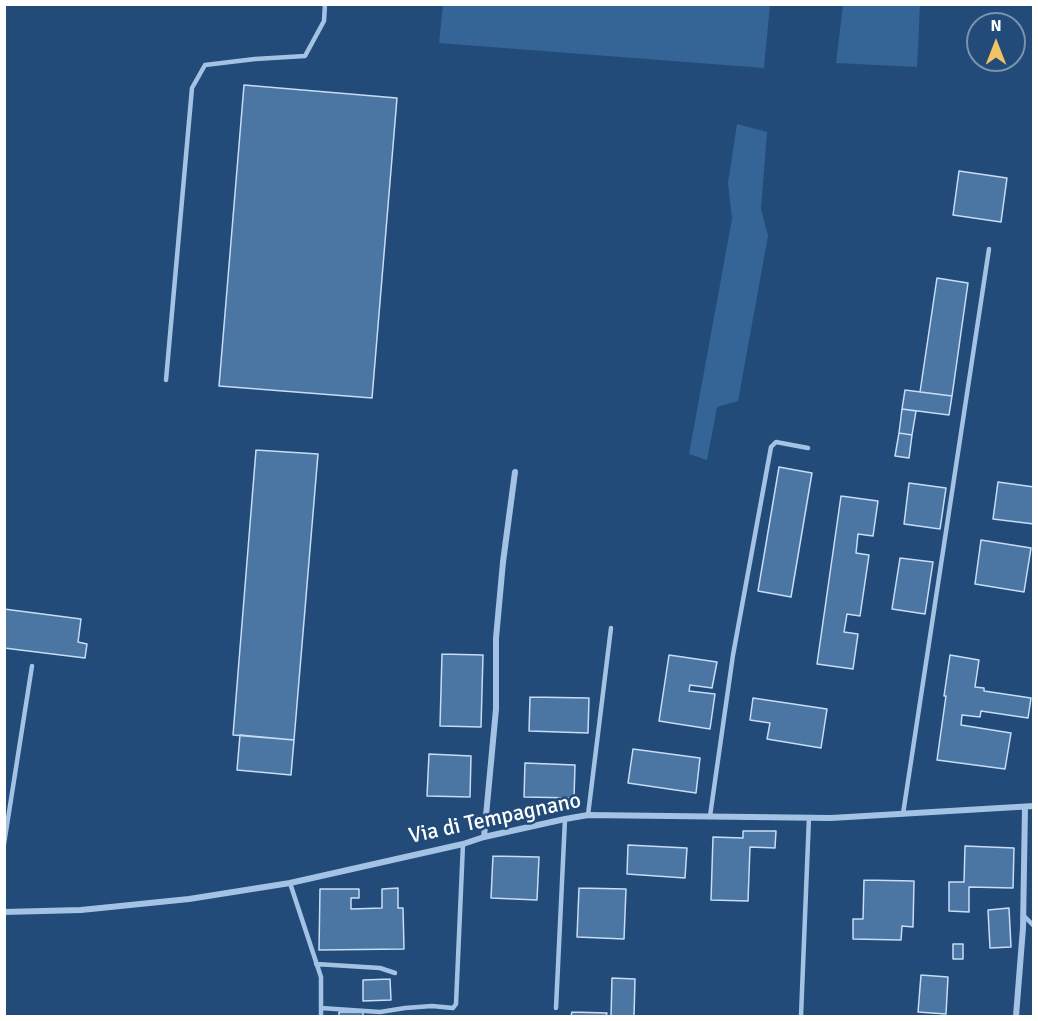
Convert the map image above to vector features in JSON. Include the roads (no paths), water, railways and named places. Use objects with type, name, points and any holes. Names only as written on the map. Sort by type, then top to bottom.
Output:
[{"type":"street","points":[[484,837],[496,709],[496,638],[515,472]]},
{"type":"street","name":"Via di Tempagnano","points":[[4,912],[81,910],[189,899],[290,883],[588,815],[809,817],[1034,806]]},
{"type":"street","points":[[1016,1017],[1023,915],[1025,807]]},
{"type":"lane","points":[[166,380],[192,88],[205,65],[305,56],[324,21],[325,4]]},
{"type":"lane","points":[[903,814],[989,249]]},
{"type":"lane","points":[[710,816],[733,655],[771,447],[776,442],[808,448]]},
{"type":"lane","points":[[588,815],[611,628]]},
{"type":"lane","points":[[4,844],[32,666]]},
{"type":"lane","points":[[801,1017],[809,817]]},
{"type":"lane","points":[[556,1008],[565,819]]},
{"type":"lane","points":[[321,1008],[380,1012],[432,1006],[453,1008],[456,1004],[463,844]]},
{"type":"lane","points":[[290,883],[321,976],[321,1017]]},
{"type":"lane","points":[[1023,915],[1034,926]]},
{"type":"lane","points":[[316,964],[380,968],[395,972]]}]
